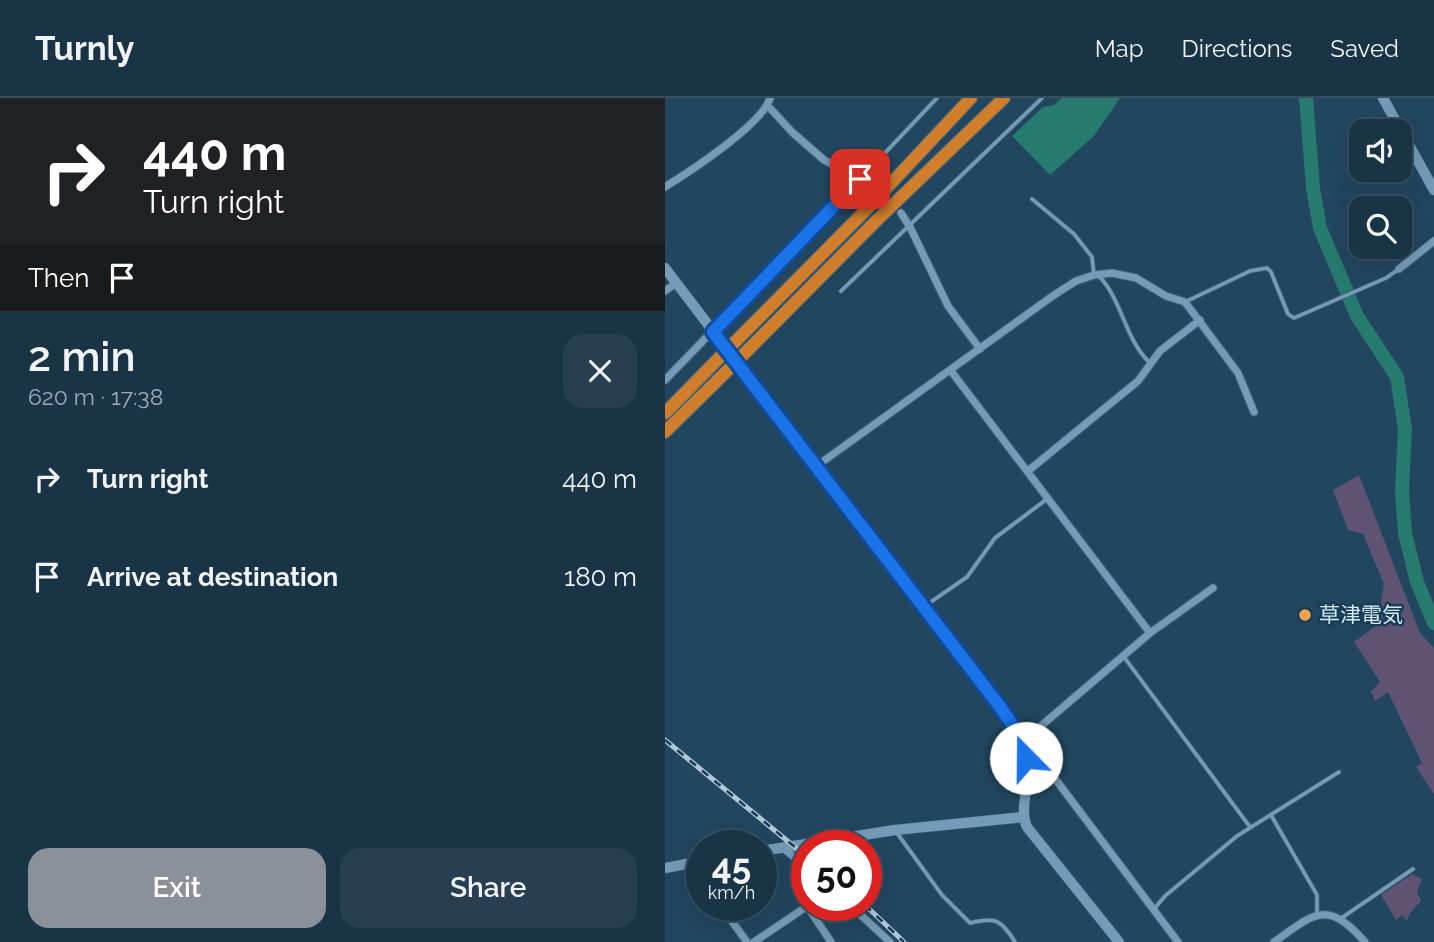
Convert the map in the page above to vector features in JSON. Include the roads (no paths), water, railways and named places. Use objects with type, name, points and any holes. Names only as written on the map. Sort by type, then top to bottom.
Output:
[{"type":"highway","points":[[665,413],[971,98]]},
{"type":"highway","points":[[665,432],[877,219],[1004,98]]},
{"type":"main road","points":[[1384,98],[1434,190]]},
{"type":"main road","points":[[665,268],[1001,708],[1021,743],[1027,767],[1024,817],[1030,831],[1119,942]]},
{"type":"main road","points":[[777,848],[895,830],[1024,817]]},
{"type":"main road","points":[[665,868],[686,864]]},
{"type":"street","points":[[665,187],[696,167],[740,132],[769,102],[792,132],[824,160],[876,184]]},
{"type":"street","points":[[665,380],[863,176]]},
{"type":"street","points":[[901,213],[948,306],[980,349]]},
{"type":"street","points":[[1399,269],[1434,241]]},
{"type":"street","points":[[818,465],[1054,295],[1076,281],[1095,275],[1124,274],[1166,296],[1185,302],[1238,373],[1254,412]]},
{"type":"street","points":[[665,291],[676,282]]},
{"type":"street","points":[[1028,471],[1137,381],[1169,342],[1200,320]]},
{"type":"street","points":[[951,371],[1150,632]]},
{"type":"street","points":[[1178,942],[1038,756],[1021,743],[1150,632],[1213,587]]},
{"type":"street","points":[[782,847],[791,855]]},
{"type":"street","points":[[1274,942],[1317,915],[1333,915],[1346,922],[1365,942]]},
{"type":"street","points":[[754,942],[791,917]]},
{"type":"street","points":[[732,921],[747,942]]},
{"type":"street","points":[[818,921],[831,942]]},
{"type":"street","points":[[867,921],[890,942]]},
{"type":"lane","points":[[863,176],[937,98]]},
{"type":"lane","points":[[841,291],[1042,98]]},
{"type":"lane","points":[[1033,199],[1075,234],[1092,257],[1095,275],[1108,285],[1134,339],[1151,364]]},
{"type":"lane","points":[[1185,302],[1250,271],[1267,268],[1288,314],[1297,317],[1386,278],[1399,269]]},
{"type":"lane","points":[[923,607],[967,577],[995,538],[1048,498]]},
{"type":"lane","points":[[1123,656],[1132,664],[1250,827]]},
{"type":"lane","points":[[1154,909],[1165,896],[1250,827],[1339,772]]},
{"type":"lane","points":[[1271,815],[1317,895],[1317,915]]},
{"type":"lane","points":[[895,830],[942,895],[970,923],[989,919],[997,921],[1016,942]]},
{"type":"lane","points":[[1340,919],[1413,869]]},
{"type":"waterway","points":[[1306,98],[1313,188],[1320,228],[1357,316],[1397,377],[1405,429],[1402,491],[1405,533],[1417,582],[1434,623]]},
{"type":"railway","points":[[665,740],[791,844]]},
{"type":"railway","points":[[882,921],[904,942]]},
{"type":"place","name":"草津電気","points":[[1305,615]]}]
